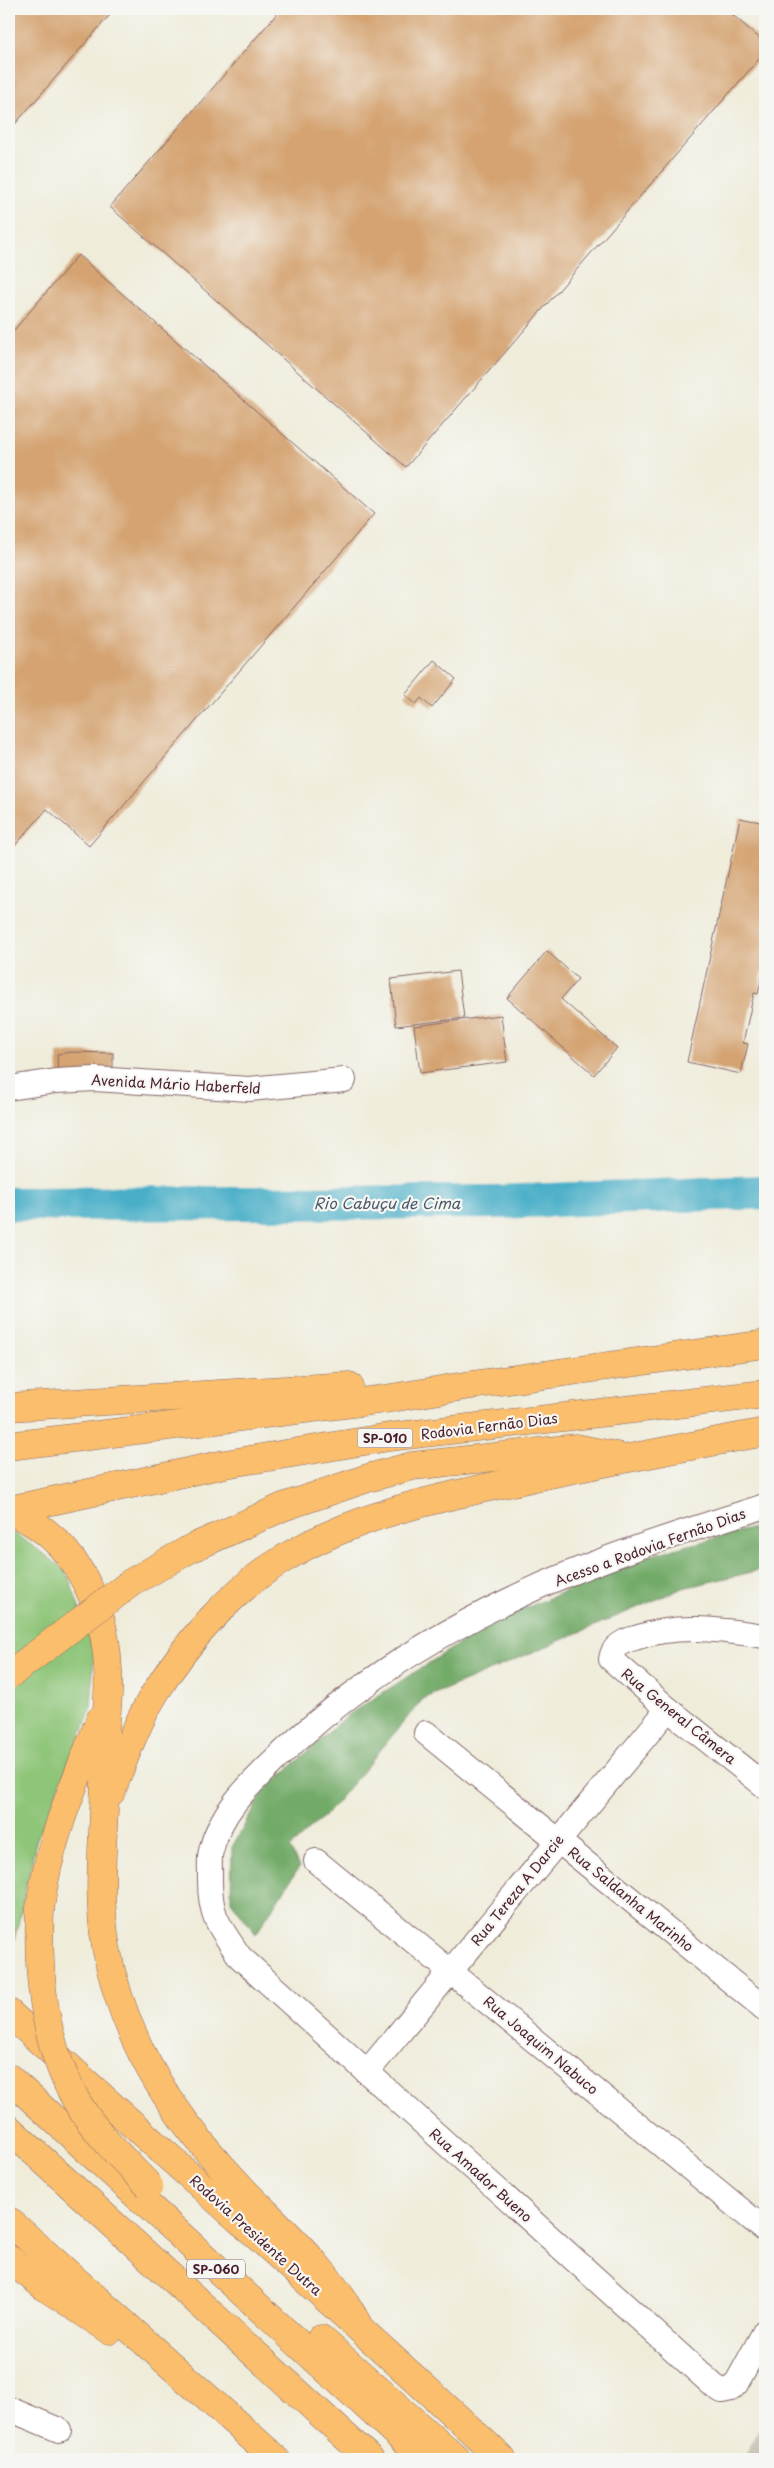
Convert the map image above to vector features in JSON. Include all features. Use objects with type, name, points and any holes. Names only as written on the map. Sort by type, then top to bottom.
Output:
[{"type":"highway","points":[[9,1446],[385,1399],[765,1344]]},
{"type":"highway","points":[[9,1407],[380,1384],[465,1386]]},
{"type":"highway","name":"Rodovia Fernão Dias","points":[[9,1510],[225,1464],[389,1437],[765,1394]]},
{"type":"highway","points":[[104,1810],[139,1725],[155,1694],[182,1655],[221,1609],[281,1560],[340,1530],[383,1514],[463,1492],[624,1458],[765,1432]]},
{"type":"highway","points":[[9,1675],[132,1582],[190,1549],[283,1507],[360,1480],[412,1466],[576,1448],[624,1458]]},
{"type":"highway","points":[[9,1510],[48,1533],[61,1545],[88,1585],[102,1622],[106,1646],[108,1700],[101,1854],[106,1944],[126,2022],[141,2055],[175,2108],[231,2177],[302,2247],[327,2275],[346,2302],[358,2325]]},
{"type":"highway","points":[[108,1700],[59,1821],[47,1864],[40,1909],[39,1954],[43,1998],[63,2069],[78,2103],[108,2143],[149,2186],[456,2459]]},
{"type":"highway","name":"Rodovia Presidente Dutra","points":[[9,2013],[266,2246],[358,2325],[502,2459]]},
{"type":"highway","name":"SP-060","points":[[9,2078],[424,2459]]},
{"type":"highway","name":"SP-060","points":[[9,2129],[370,2459]]},
{"type":"highway","points":[[9,2221],[187,2382],[276,2459]]},
{"type":"highway","points":[[9,2259],[45,2287],[187,2382]]},
{"type":"street","name":"Avenida Mário Haberfeld","points":[[9,1088],[56,1081],[95,1079],[249,1089],[344,1080]]},
{"type":"street","name":"Acesso a Rodovia Fernão Dias","points":[[240,1957],[213,1915],[210,1890],[210,1852],[221,1823],[240,1795],[291,1744],[334,1708],[382,1675],[440,1638],[500,1605],[542,1585],[604,1560],[703,1524],[765,1506]]},
{"type":"street","name":"Rua General Câmera","points":[[765,1636],[712,1629],[680,1628],[654,1632],[623,1642],[614,1649],[611,1659],[613,1663],[668,1709],[765,1786]]},
{"type":"street","name":"Rua Tereza A Darcie","points":[[367,2072],[668,1709]]},
{"type":"street","name":"Rua Saldanha Marinho","points":[[426,1733],[765,2009]]},
{"type":"street","name":"Rua Joaquim Nabuco","points":[[316,1861],[451,1970],[765,2230]]},
{"type":"street","name":"Rua Amador Bueno","points":[[240,1957],[714,2386],[722,2390],[736,2384],[765,2331]]},
{"type":"street","points":[[9,2409],[59,2430]]},
{"type":"shaded area","points":[[765,2418],[765,2459],[743,2459]]},
{"type":"green space","points":[[765,1525],[765,1569],[683,1588],[423,1699],[330,1810],[290,1848],[299,1867],[256,1934],[231,1901],[232,1847],[264,1791],[348,1715],[493,1622],[647,1556]]},
{"type":"green space","points":[[9,1529],[66,1570],[94,1651],[91,1710],[36,1842],[9,1965]]},
{"type":"building","points":[[9,9],[115,9],[9,131]]},
{"type":"building","points":[[281,9],[726,9],[765,43],[765,52],[406,467],[110,207]]},
{"type":"building","points":[[78,255],[374,514],[89,846],[47,809],[13,848],[9,844],[9,336]]},
{"type":"building","points":[[434,660],[456,679],[432,708],[421,698],[416,704],[405,695]]},
{"type":"building","points":[[740,818],[765,823],[765,962],[758,994],[754,993],[743,1043],[748,1044],[741,1074],[687,1062]]},
{"type":"building","points":[[547,951],[578,979],[561,999],[617,1048],[594,1075],[507,998]]},
{"type":"building","points":[[458,971],[464,1018],[396,1026],[391,979]]},
{"type":"building","points":[[501,1015],[507,1062],[420,1073],[414,1026]]},
{"type":"building","points":[[71,1052],[113,1053],[113,1077],[58,1078],[57,1054]]},
{"type":"waterway","name":"Rio Cabuçu de Cima","points":[[9,1204],[496,1202],[765,1192]]}]
